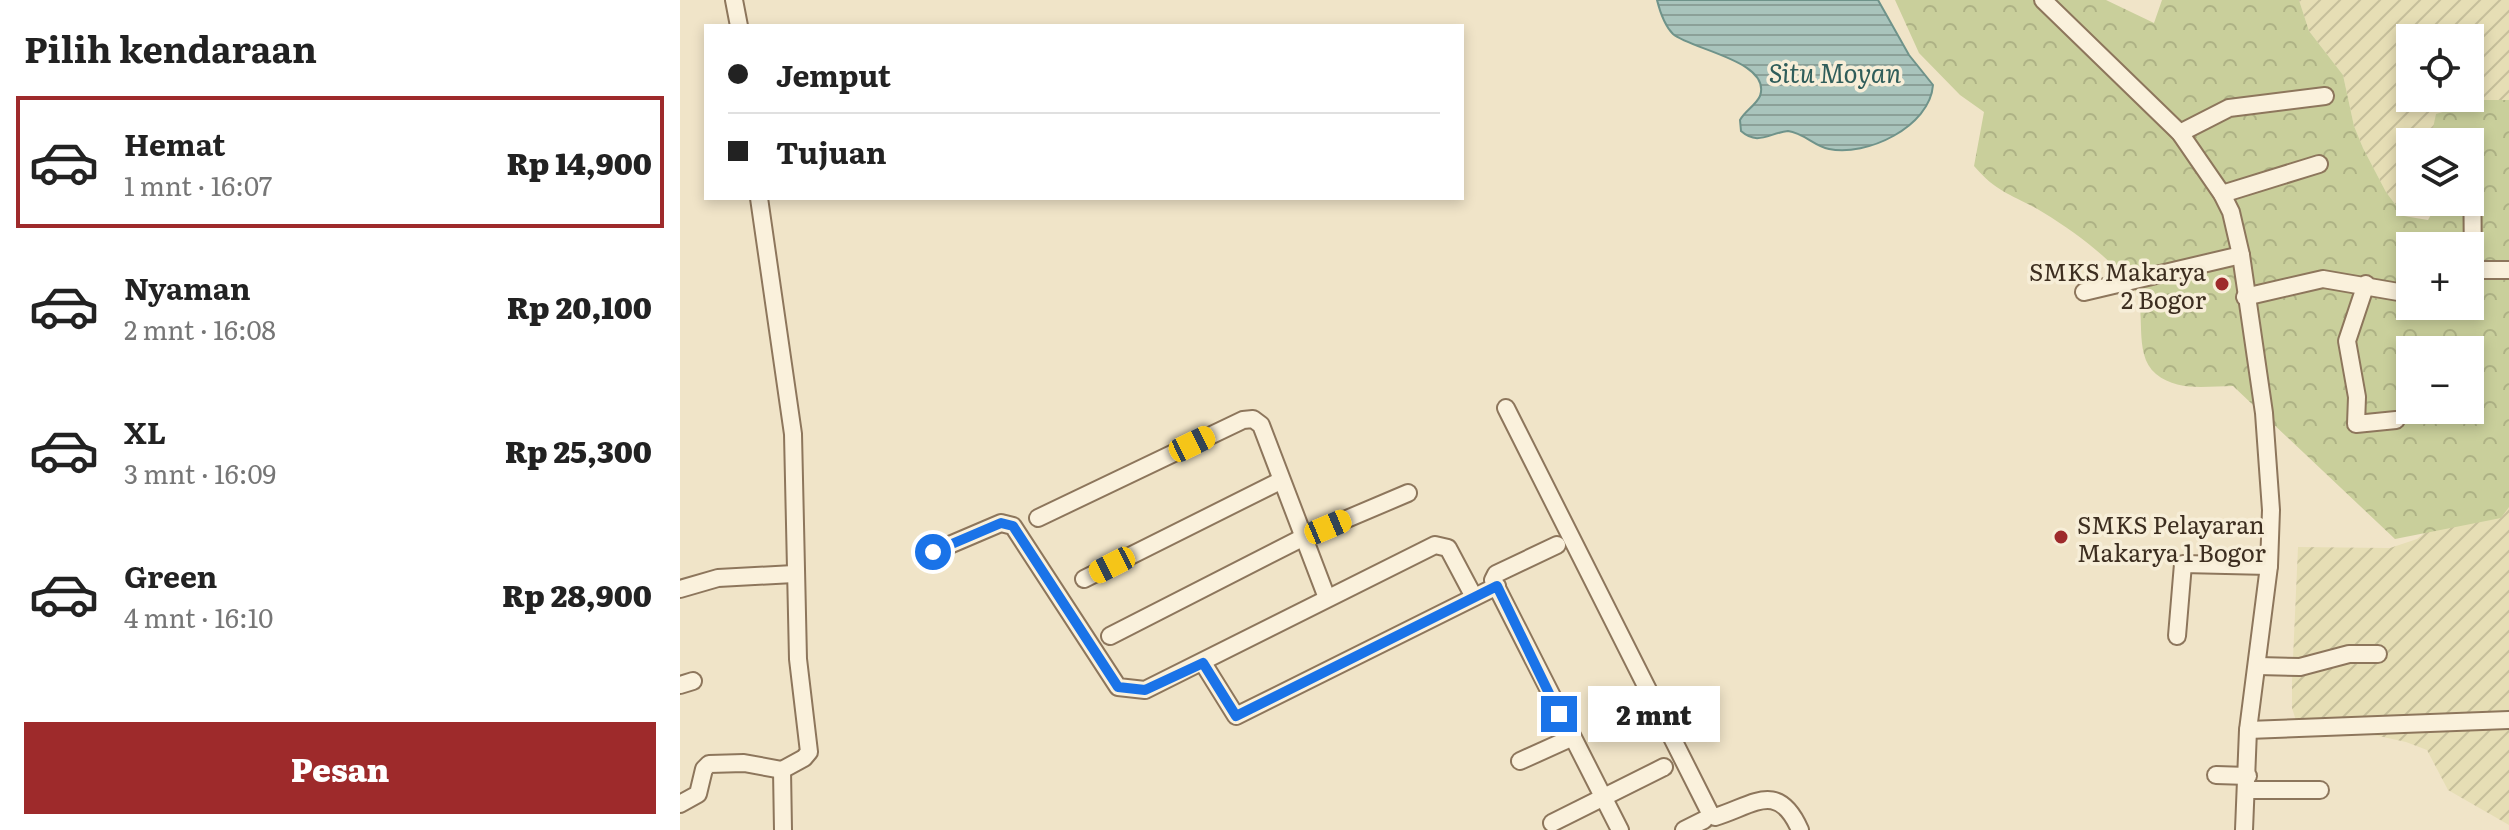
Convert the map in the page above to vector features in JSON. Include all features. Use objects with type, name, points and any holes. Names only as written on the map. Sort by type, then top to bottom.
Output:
[{"type":"street","points":[[734,0],[739,24]]},
{"type":"street","points":[[2043,0],[2180,133],[2222,194],[2241,255],[2264,413],[2271,510],[2269,566],[2248,730],[2244,830]]},
{"type":"street","points":[[2180,133],[2229,108],[2325,96]]},
{"type":"street","points":[[2222,194],[2319,164]]},
{"type":"street","points":[[680,804],[698,794],[704,769],[709,764],[744,763],[782,770],[809,752],[798,659],[793,434],[759,200]]},
{"type":"street","points":[[2084,292],[2241,255]]},
{"type":"street","points":[[2484,270],[2509,270]]},
{"type":"street","points":[[2245,297],[2323,279],[2396,291]]},
{"type":"street","points":[[2366,284],[2347,341],[2357,397],[2354,417],[2356,424],[2364,426],[2396,420]]},
{"type":"street","points":[[1506,408],[1710,813],[1715,817],[1764,799],[1778,801],[1788,807],[1800,830]]},
{"type":"street","points":[[1038,518],[1243,420],[1253,419],[1261,425],[1327,598]]},
{"type":"street","points":[[1084,579],[1280,481]]},
{"type":"street","points":[[1110,636],[1302,538],[1408,493]]},
{"type":"street","points":[[933,552],[1001,523],[1013,526],[1118,687],[1145,690],[1327,598],[1443,544],[1474,597]]},
{"type":"street","points":[[1557,545],[1493,577],[1571,738],[1620,830]]},
{"type":"street","points":[[2177,636],[2183,564],[2269,566]]},
{"type":"street","points":[[680,589],[718,578],[794,574]]},
{"type":"street","points":[[1203,663],[1236,716],[1497,586]]},
{"type":"street","points":[[2258,666],[2300,667],[2349,654],[2378,654]]},
{"type":"street","points":[[2248,730],[2509,720]]},
{"type":"street","points":[[1520,761],[1571,738]]},
{"type":"street","points":[[1552,823],[1664,767]]},
{"type":"street","points":[[782,770],[783,830]]},
{"type":"street","points":[[2216,775],[2248,783],[2320,790]]},
{"type":"street","points":[[1684,830],[1704,820]]},
{"type":"shaded area","points":[[2299,0],[2509,0],[2509,100],[2484,100],[2484,24],[2396,24],[2396,112],[2468,112],[2448,128],[2396,128],[2396,205],[2386,192],[2354,126],[2343,75],[2309,31]]},
{"type":"shaded area","points":[[2509,433],[2509,825],[2448,790],[2427,750],[2406,742],[2324,724],[2298,727],[2292,708],[2292,681],[2298,547],[2390,548],[2417,539],[2444,517]]},
{"type":"green space","points":[[1895,0],[2106,0],[2154,23],[2162,0],[2299,0],[2309,31],[2343,75],[2354,126],[2386,192],[2396,205],[2396,216],[2428,220],[2430,216],[2484,216],[2484,128],[2433,128],[2436,114],[2484,112],[2484,100],[2509,100],[2509,507],[2501,518],[2395,539],[2233,386],[2183,386],[2156,374],[2144,354],[2140,306],[2133,287],[2080,237],[1999,189],[1983,176],[1974,166],[1984,112],[1960,95],[1919,53]]},
{"type":"water","name":"Situ Moyan","points":[[1657,0],[1878,0],[1909,55],[1933,85],[1929,100],[1909,126],[1894,136],[1860,148],[1829,149],[1788,131],[1753,138],[1741,131],[1740,120],[1760,96],[1760,84],[1754,74],[1743,65],[1673,34]]},
{"type":"place","name":"SMKS Makarya 2 Bogor","points":[[2222,284]]},
{"type":"place","name":"SMKS Pelayaran Makarya 1 Bogor","points":[[2061,537]]},
{"type":"route","points":[[933,552],[1001,523],[1013,526],[1118,687],[1145,690],[1203,663],[1236,716],[1497,586],[1559,714]]}]
